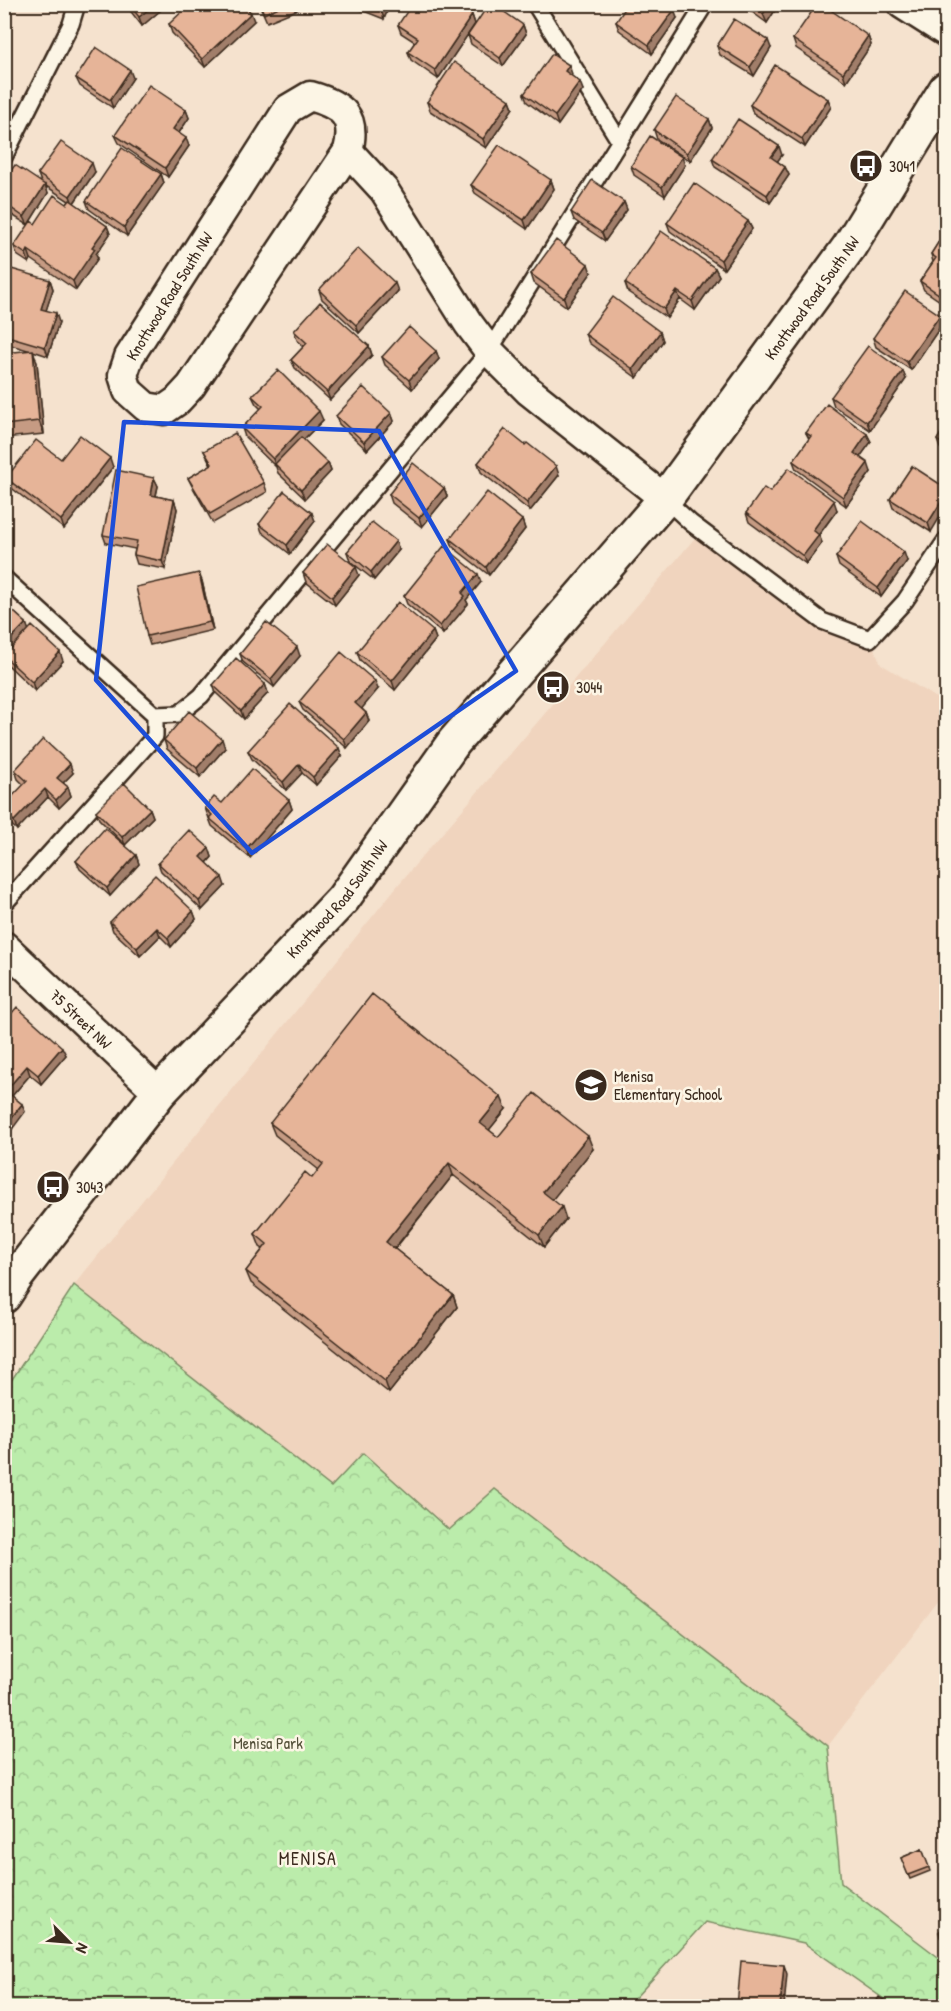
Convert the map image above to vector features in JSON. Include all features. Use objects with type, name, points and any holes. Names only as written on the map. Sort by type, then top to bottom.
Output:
[{"type":"street","points":[[902,4],[946,32]]},
{"type":"street","name":"Knottwood Road South NW","points":[[4,1296],[159,1093],[343,899],[454,741],[665,499],[849,247],[946,89]]},
{"type":"street","name":"Knottwood Road South NW","points":[[310,96],[329,102],[348,117],[352,134],[348,151],[191,386],[177,401],[164,410],[146,406],[128,391],[123,375],[129,357],[288,108],[310,96]]},
{"type":"street","points":[[348,151],[384,190],[489,351],[529,392],[665,499]]},
{"type":"street","name":"75 Street NW","points":[[4,946],[159,1093]]},
{"type":"lane","points":[[4,157],[71,24],[78,4]]},
{"type":"lane","points":[[535,4],[620,142]]},
{"type":"lane","points":[[4,578],[155,716],[179,714],[201,696],[489,351],[705,4]]},
{"type":"lane","points":[[665,499],[691,523],[822,621],[870,639],[905,601],[946,540]]},
{"type":"lane","points":[[4,904],[155,736],[155,716]]},
{"type":"highlighted area","points":[[124,422],[379,431],[516,671],[252,853],[96,680]]},
{"type":"shaded area","name":"Menisa Elementary School","points":[[701,531],[822,621],[870,639],[881,664],[946,704],[946,1592],[828,1746],[496,1490],[449,1530],[363,1453],[331,1488],[74,1285],[398,885]]},
{"type":"green space","name":"Menisa Park","points":[[74,1285],[331,1487],[363,1453],[449,1530],[495,1489],[828,1746],[841,1883],[946,1963],[946,2006],[894,2006],[804,1943],[705,1922],[630,2006],[5,2006],[5,1390]]},
{"type":"building","points":[[129,4],[155,4],[139,17]]},
{"type":"building","points":[[190,4],[244,4],[251,13],[202,59],[169,24]]},
{"type":"building","points":[[260,4],[285,4],[264,14]]},
{"type":"building","points":[[412,4],[456,4],[472,15],[435,70],[408,52],[418,38],[398,25]]},
{"type":"building","points":[[489,4],[493,4],[523,25],[500,58],[468,35]]},
{"type":"building","points":[[628,4],[666,4],[674,10],[649,45],[616,22]]},
{"type":"building","points":[[750,4],[770,4],[763,14]]},
{"type":"building","points":[[817,4],[822,4],[868,36],[843,73],[793,39]]},
{"type":"building","points":[[734,19],[768,40],[750,67],[717,46]]},
{"type":"building","points":[[96,47],[130,70],[110,100],[76,78]]},
{"type":"building","points":[[552,54],[569,65],[565,71],[580,82],[555,116],[524,94]]},
{"type":"building","points":[[454,62],[510,100],[483,139],[427,102]]},
{"type":"building","points":[[775,65],[828,99],[802,139],[750,105]]},
{"type":"building","points":[[149,85],[186,110],[173,129],[186,138],[165,168],[115,135]]},
{"type":"building","points":[[676,97],[709,119],[687,153],[654,130]]},
{"type":"building","points":[[738,119],[779,146],[771,157],[785,167],[767,195],[712,159]]},
{"type":"building","points":[[650,136],[682,157],[662,187],[631,166]]},
{"type":"building","points":[[61,142],[92,163],[70,196],[38,174]]},
{"type":"building","points":[[499,145],[551,180],[524,220],[471,185]]},
{"type":"building","points":[[122,148],[161,174],[124,227],[86,201]]},
{"type":"building","points":[[15,165],[45,185],[24,217],[4,203],[4,180]]},
{"type":"building","points":[[592,180],[624,202],[602,233],[571,212]]},
{"type":"building","points":[[694,183],[748,221],[721,260],[667,223]]},
{"type":"building","points":[[54,195],[67,204],[70,200],[107,226],[92,247],[95,249],[73,281],[28,250],[26,254],[14,246],[31,221],[35,224]]},
{"type":"building","points":[[946,230],[946,299],[920,281],[936,258],[931,254]]},
{"type":"building","points":[[661,231],[715,268],[692,301],[677,291],[664,309],[625,283]]},
{"type":"building","points":[[556,240],[588,264],[564,298],[531,274]]},
{"type":"building","points":[[358,248],[395,283],[356,325],[319,290]]},
{"type":"building","points":[[8,268],[50,280],[41,309],[56,313],[45,347],[4,335],[4,278]]},
{"type":"building","points":[[905,291],[940,315],[907,362],[873,338]]},
{"type":"building","points":[[613,297],[660,332],[633,369],[585,334]]},
{"type":"building","points":[[320,302],[369,346],[327,392],[291,360],[307,343],[294,331]]},
{"type":"building","points":[[409,327],[436,351],[409,380],[382,357]]},
{"type":"building","points":[[868,346],[903,371],[867,422],[831,397]]},
{"type":"building","points":[[33,350],[39,421],[4,425],[4,353]]},
{"type":"building","points":[[278,370],[319,411],[273,459],[242,428],[263,406],[252,396]]},
{"type":"building","points":[[363,387],[391,413],[364,442],[336,416]]},
{"type":"building","points":[[827,404],[867,434],[854,453],[868,463],[843,497],[793,461],[811,436],[806,433]]},
{"type":"building","points":[[946,425],[946,446],[937,440]]},
{"type":"building","points":[[505,429],[556,466],[527,503],[478,463]]},
{"type":"building","points":[[235,433],[264,483],[210,514],[188,478],[212,464],[204,451]]},
{"type":"building","points":[[80,435],[110,458],[61,520],[6,478],[36,440],[61,459]]},
{"type":"building","points":[[301,437],[328,463],[301,490],[275,464]]},
{"type":"building","points":[[413,463],[444,488],[419,518],[389,494]]},
{"type":"building","points":[[912,466],[946,488],[946,494],[928,523],[890,499]]},
{"type":"building","points":[[789,468],[834,501],[813,530],[819,535],[803,556],[746,513],[764,488],[770,492]]},
{"type":"building","points":[[116,470],[154,478],[151,495],[174,500],[162,561],[134,555],[137,541],[103,535]]},
{"type":"building","points":[[284,491],[312,513],[287,545],[259,524]]},
{"type":"building","points":[[487,492],[522,520],[486,567],[450,539]]},
{"type":"building","points":[[862,521],[904,552],[878,588],[836,557]]},
{"type":"building","points":[[372,522],[396,541],[371,572],[347,552]]},
{"type":"building","points":[[327,544],[356,567],[332,597],[303,573]]},
{"type":"building","points":[[444,546],[478,574],[462,593],[465,596],[440,626],[404,596]]},
{"type":"building","points":[[199,573],[210,622],[147,636],[136,587]]},
{"type":"building","points":[[398,602],[433,631],[392,681],[357,652]]},
{"type":"building","points":[[4,603],[26,623],[4,646]]},
{"type":"building","points":[[266,622],[297,647],[271,679],[240,654]]},
{"type":"building","points":[[32,626],[60,652],[32,682],[4,656]]},
{"type":"building","points":[[341,652],[375,681],[355,703],[366,713],[344,739],[299,702]]},
{"type":"building","points":[[236,658],[265,684],[241,711],[213,685]]},
{"type":"building","points":[[290,704],[339,748],[313,777],[299,764],[283,782],[248,751]]},
{"type":"building","points":[[189,711],[222,739],[197,768],[164,740]]},
{"type":"building","points":[[43,739],[70,764],[57,778],[68,787],[56,800],[45,789],[14,821],[4,812],[4,805],[27,781],[15,770]]},
{"type":"building","points":[[252,769],[289,800],[246,849],[209,818],[212,815],[205,808],[214,797],[222,803]]},
{"type":"building","points":[[124,783],[150,809],[122,837],[96,811]]},
{"type":"building","points":[[105,828],[136,855],[107,888],[76,861]]},
{"type":"building","points":[[189,830],[209,848],[201,857],[222,877],[199,901],[158,863]]},
{"type":"building","points":[[155,875],[193,911],[168,938],[157,928],[137,948],[110,922]]},
{"type":"building","points":[[372,994],[501,1097],[480,1123],[498,1137],[534,1093],[588,1136],[543,1192],[562,1207],[539,1235],[449,1163],[386,1242],[453,1295],[385,1381],[246,1271],[267,1244],[255,1234],[305,1172],[312,1178],[323,1164],[270,1123]]},
{"type":"building","points":[[17,1007],[62,1047],[38,1075],[27,1066],[8,1088],[4,1085],[4,1022]]},
{"type":"building","points":[[7,1092],[22,1104],[4,1127],[4,1095]]},
{"type":"building","points":[[946,1765],[946,1783],[942,1766]]},
{"type":"building","points":[[922,1849],[929,1867],[908,1875],[901,1858]]},
{"type":"building","points":[[946,1924],[946,1939],[939,1932]]},
{"type":"building","points":[[741,1961],[784,1965],[780,2007],[737,2007]]},
{"type":"building","points":[[879,1997],[894,2007],[873,2007]]},
{"type":"place","name":"3041","points":[[866,166]]},
{"type":"place","name":"3044","points":[[553,687]]},
{"type":"place","name":"Menisa Elementary School","points":[[591,1085]]},
{"type":"place","name":"3043","points":[[53,1187]]},
{"type":"district","name":"MENISA","points":[[308,1859]]}]
